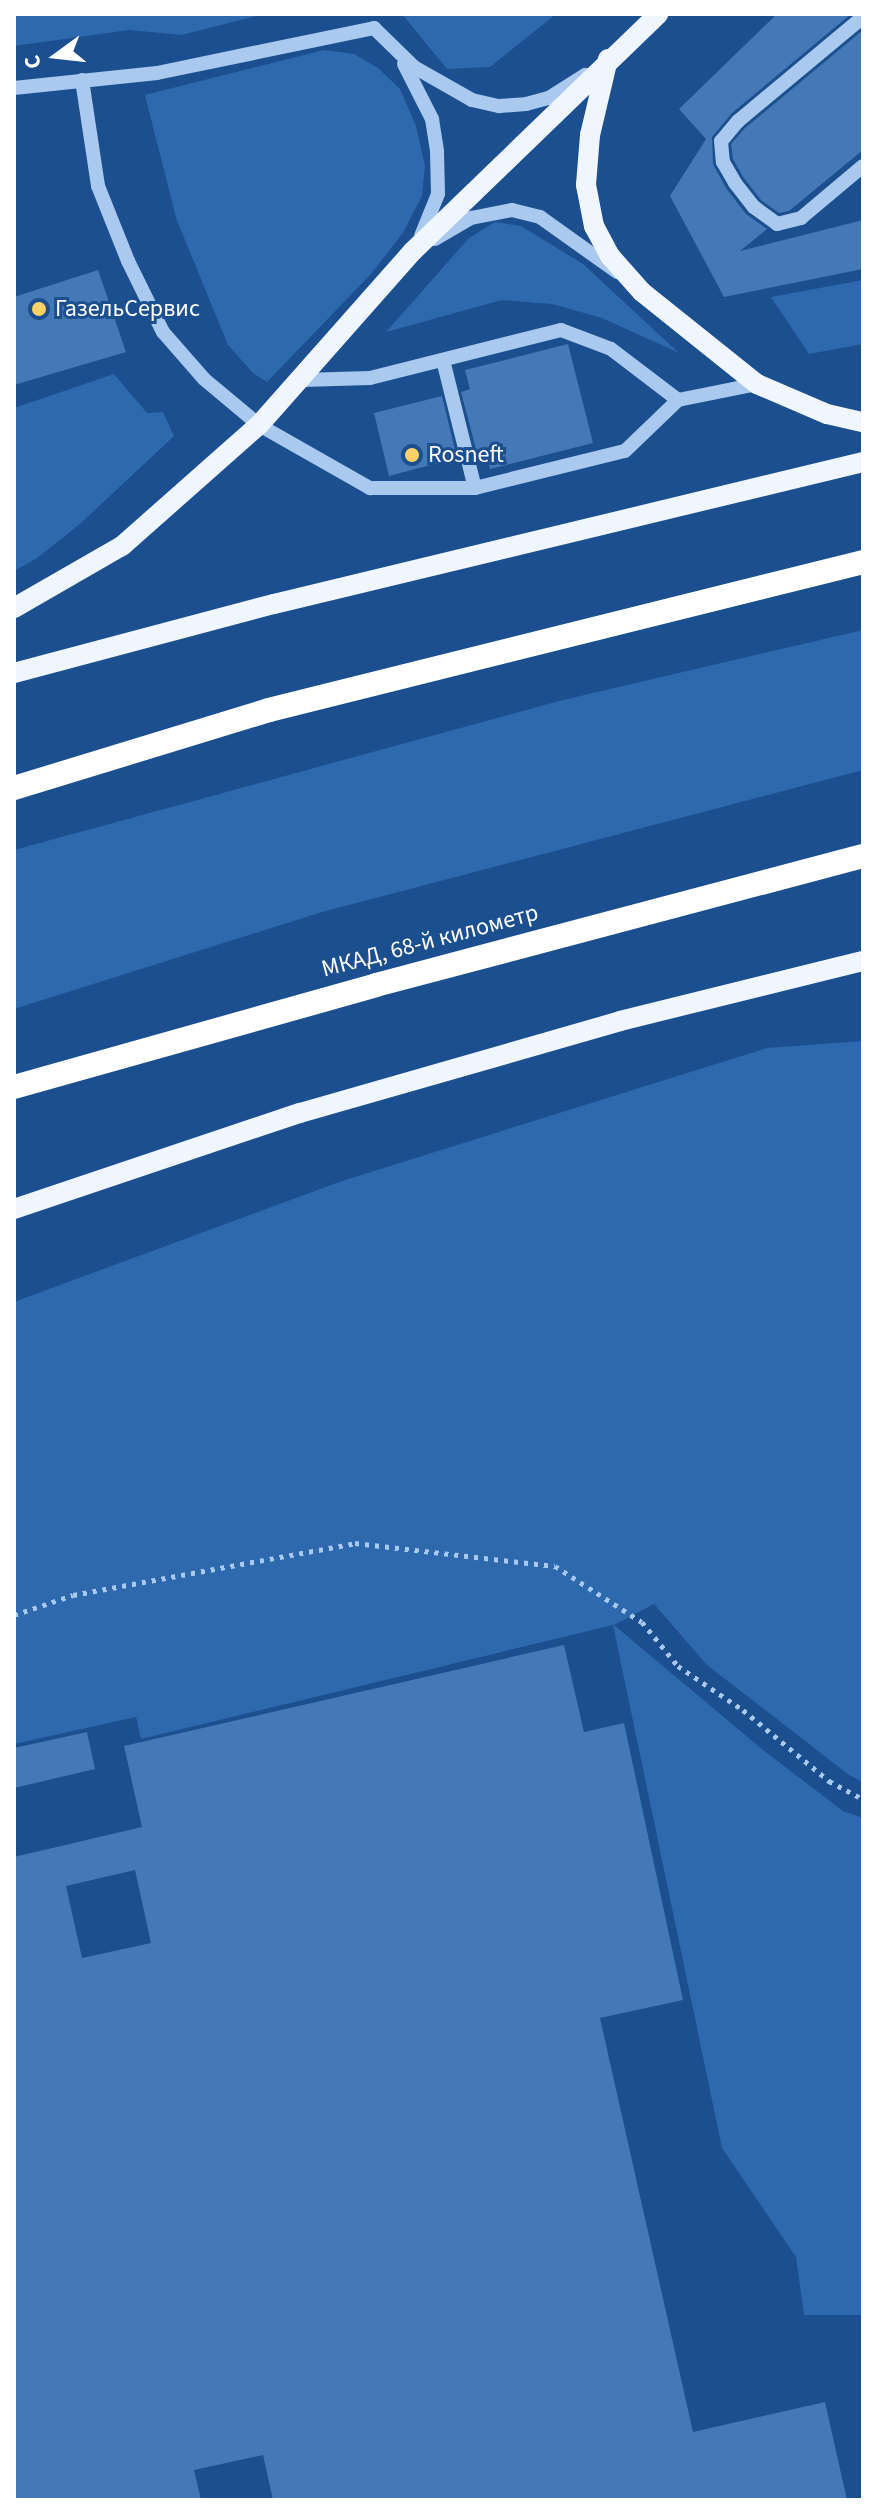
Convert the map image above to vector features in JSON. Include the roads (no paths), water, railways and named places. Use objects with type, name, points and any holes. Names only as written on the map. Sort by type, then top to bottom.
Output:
[{"type":"highway","points":[[14,788],[269,710],[863,562]]},
{"type":"highway","name":"МКАД, 68-й километр","points":[[14,1087],[477,957],[863,856]]},
{"type":"main road","points":[[14,608],[122,546],[259,425],[413,251],[608,59],[658,14]]},
{"type":"main road","points":[[608,59],[586,162],[589,208],[610,256],[642,292],[757,384],[827,414],[863,422]]},
{"type":"main road","points":[[14,673],[274,604],[863,462]]},
{"type":"main road","points":[[14,1209],[300,1113],[620,1021],[863,961]]},
{"type":"main road","points":[[796,977],[863,973]]},
{"type":"lane","points":[[364,14],[408,69],[432,119],[438,194],[430,219],[413,251]]},
{"type":"lane","points":[[863,17],[738,121],[721,141],[723,162],[735,183],[754,207],[777,224],[801,218],[863,166]]},
{"type":"lane","points":[[374,28],[414,67],[441,85],[472,100],[499,106],[549,98],[608,59]]},
{"type":"lane","points":[[14,88],[157,73],[374,28]]},
{"type":"lane","points":[[82,80],[98,186],[128,261],[163,332],[204,379],[259,425],[370,488],[475,488],[625,451],[678,400],[757,384]]},
{"type":"lane","points":[[413,251],[471,218],[512,210],[540,217],[642,292]]},
{"type":"lane","points":[[302,380],[370,378],[561,330],[611,349],[678,400]]},
{"type":"lane","points":[[443,360],[475,488]]},
{"type":"place","name":"ГазельСервис","points":[[39,309]]},
{"type":"place","name":"Rosneft","points":[[412,455]]}]
